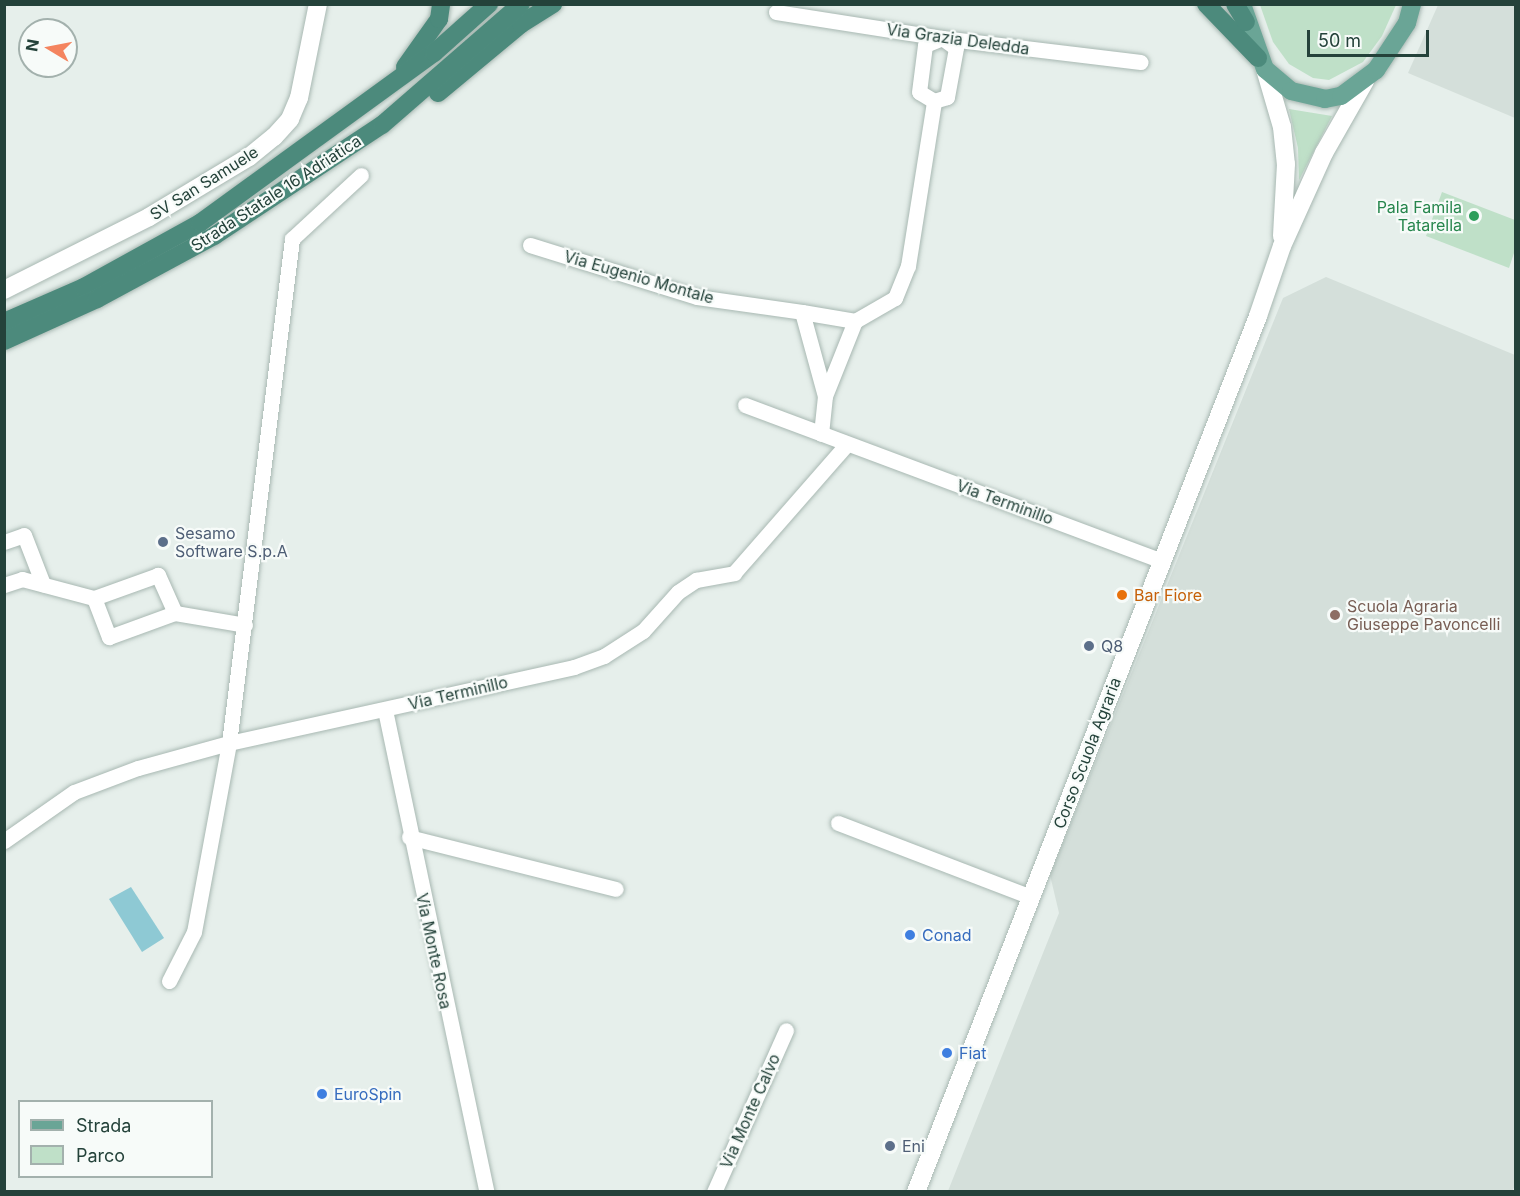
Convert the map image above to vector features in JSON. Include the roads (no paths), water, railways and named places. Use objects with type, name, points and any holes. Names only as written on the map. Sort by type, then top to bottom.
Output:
[{"type":"highway","points":[[394,81],[439,19],[441,4]]},
{"type":"highway","name":"Strada Statale 16 Adriatica","points":[[4,322],[84,287],[200,224],[434,53],[489,4]]},
{"type":"highway","name":"Strada Statale 16 Adriatica","points":[[4,341],[97,299],[214,236],[382,125],[521,4]]},
{"type":"highway","points":[[382,125],[442,90],[521,24],[553,4]]},
{"type":"highway","points":[[1206,4],[1262,63]]},
{"type":"highway","points":[[1235,4],[1244,13]]},
{"type":"main road","name":"SV San Samuele","points":[[4,290],[149,217],[249,157],[274,137],[290,119],[300,98],[318,4]]},
{"type":"main road","points":[[1282,246],[1324,153],[1365,81],[1389,54],[1407,23],[1412,4]]},
{"type":"main road","points":[[1244,13],[1282,127],[1286,164],[1282,246]]},
{"type":"main road","points":[[1262,63],[1278,83],[1308,97],[1341,96],[1365,81]]},
{"type":"main road","name":"Corso Scuola Agraria","points":[[916,1191],[1258,316],[1282,246]]},
{"type":"street","name":"Via Grazia Deledda","points":[[776,12],[942,38],[1142,62]]},
{"type":"street","points":[[942,38],[956,48],[947,97],[934,101],[919,92],[925,45],[942,38]]},
{"type":"street","points":[[821,434],[825,396],[855,321],[895,298],[908,266],[934,101]]},
{"type":"street","points":[[170,981],[194,932],[229,743],[292,239],[361,176]]},
{"type":"street","name":"Via Eugenio Montale","points":[[530,245],[697,297],[855,321]]},
{"type":"street","points":[[802,312],[825,396]]},
{"type":"street","name":"Via Terminillo","points":[[745,405],[1162,561]]},
{"type":"street","name":"Via Terminillo","points":[[4,841],[74,792],[138,768],[229,743],[574,667],[630,641],[678,592],[696,580],[734,573],[847,444]]},
{"type":"street","points":[[4,542],[24,535],[43,584]]},
{"type":"street","points":[[4,585],[22,579],[94,598],[158,575],[175,613]]},
{"type":"street","points":[[94,598],[109,638],[175,613],[245,625]]},
{"type":"street","name":"Via Monte Rosa","points":[[385,710],[410,837],[487,1191]]},
{"type":"street","points":[[838,823],[1031,897]]},
{"type":"street","points":[[410,837],[616,889]]},
{"type":"street","name":"Via Monte Calvo","points":[[714,1191],[786,1030]]},
{"type":"water","points":[[131,887],[164,938],[142,952],[109,899]]},
{"type":"place","name":"Pala Famila Tatarella","points":[[1474,216]]},
{"type":"place","name":"Sesamo Software S.p.A","points":[[163,542]]},
{"type":"place","name":"Bar Fiore","points":[[1122,595]]},
{"type":"place","name":"Scuola Agraria Giuseppe Pavoncelli","points":[[1335,615]]},
{"type":"place","name":"Q8","points":[[1089,646]]},
{"type":"place","name":"Conad","points":[[910,935]]},
{"type":"place","name":"Fiat","points":[[947,1053]]},
{"type":"place","name":"EuroSpin","points":[[322,1094]]},
{"type":"place","name":"Eni","points":[[890,1146]]}]
